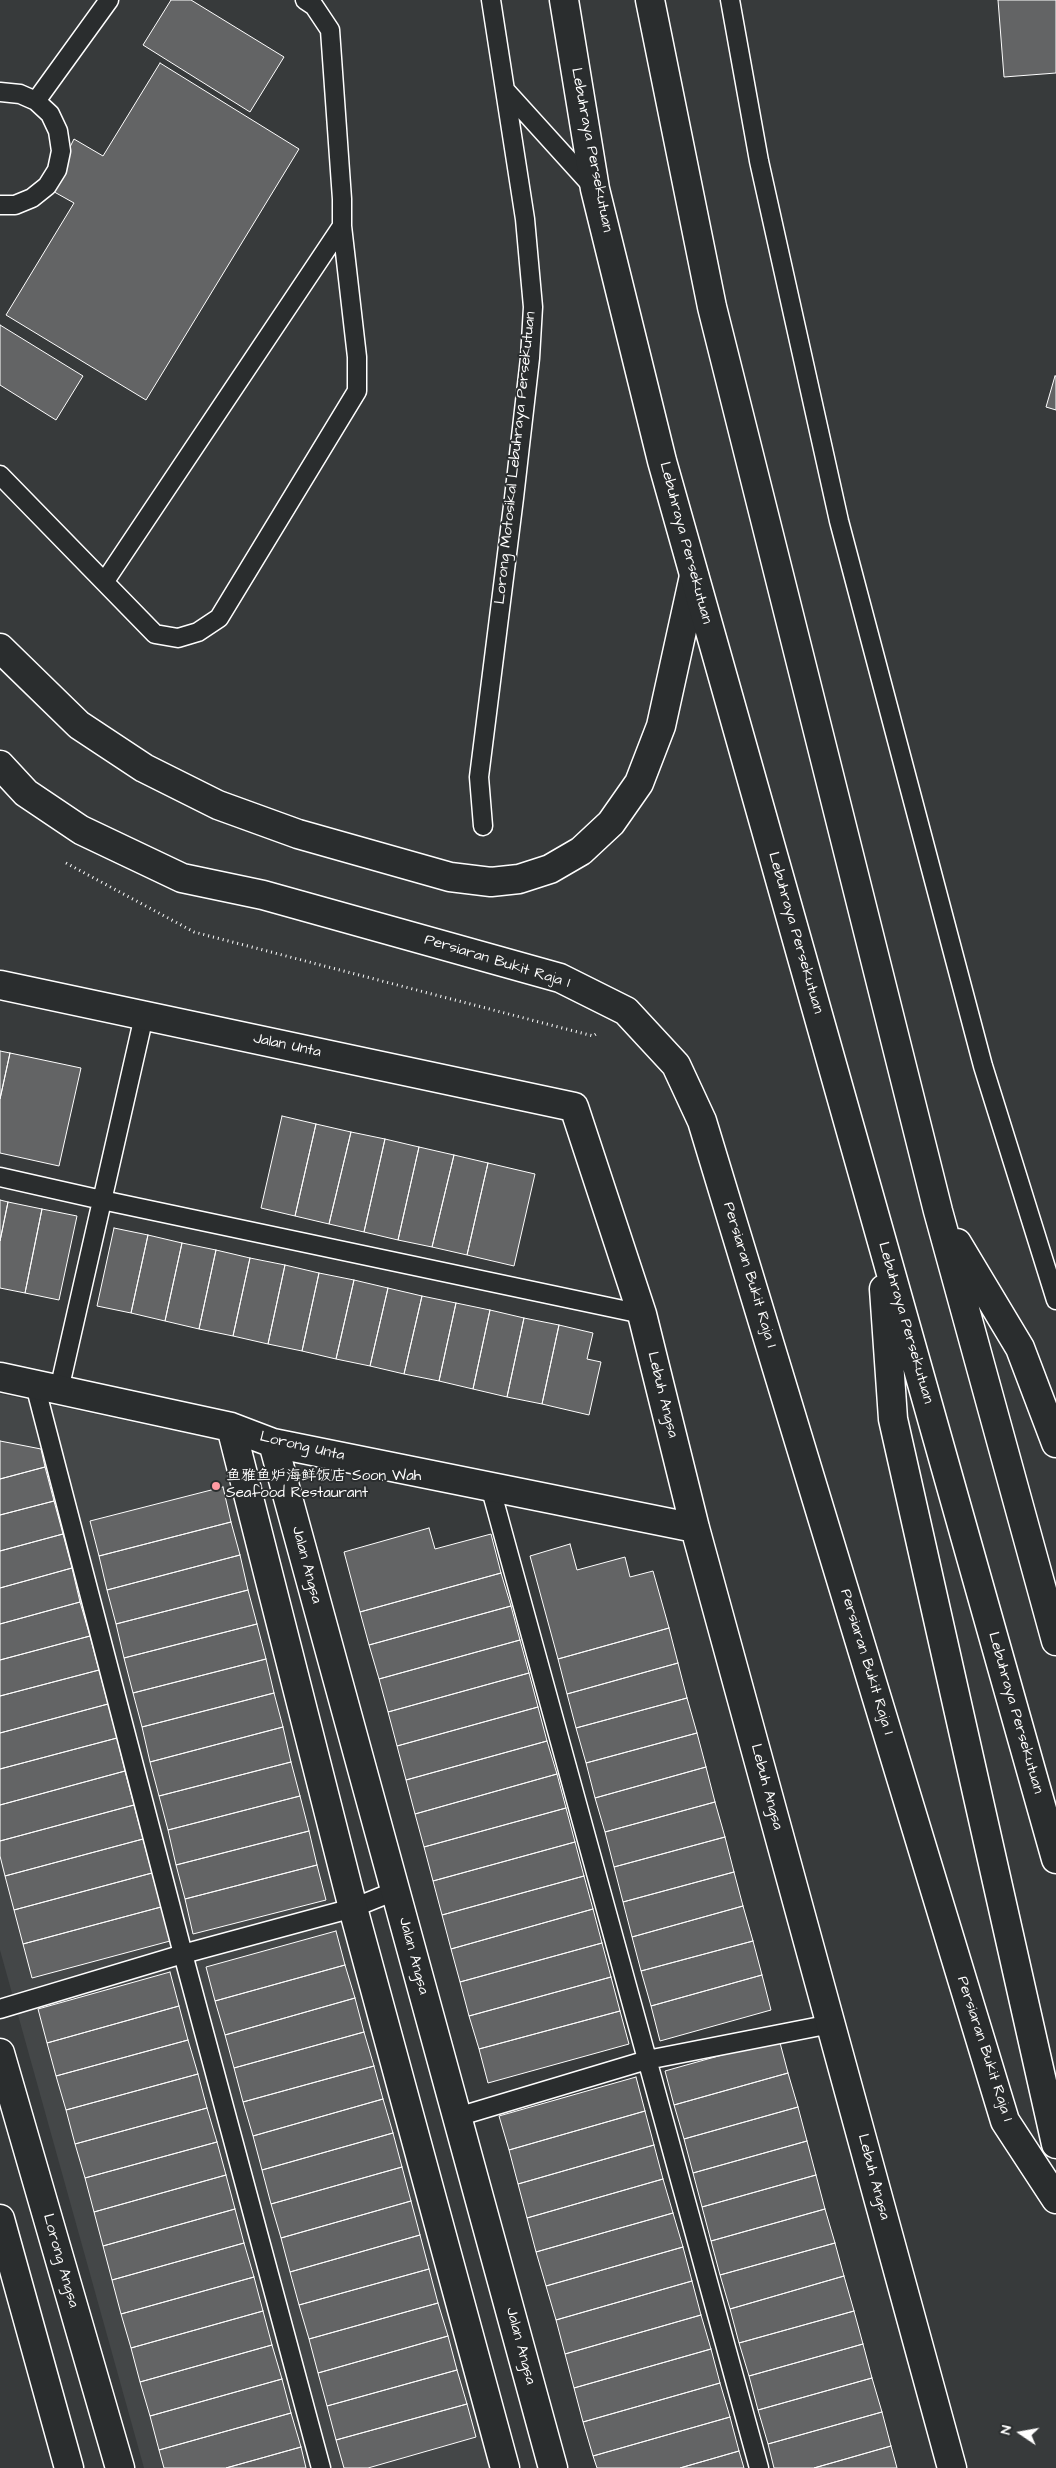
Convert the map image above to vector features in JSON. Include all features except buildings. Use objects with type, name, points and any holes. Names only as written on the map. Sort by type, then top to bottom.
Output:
[{"type":"main road","name":"Lebuhraya Persekutuan","points":[[564,0],[595,189],[662,462],[1056,1859]]},
{"type":"main road","points":[[650,0],[712,307],[938,1211],[1056,1641]]},
{"type":"main road","points":[[0,648],[79,725],[144,768],[218,805],[298,834],[431,872],[450,877],[491,882],[519,878],[550,869],[581,851],[611,823],[639,782],[661,726],[694,576]]},
{"type":"main road","name":"Persiaran Bukit Raja 1","points":[[0,765],[26,793],[81,830],[182,878],[262,895],[560,978],[626,1011],[676,1065],[702,1121],[1005,2121],[1056,2199]]},
{"type":"main road","name":"Jalan Unta","points":[[0,985],[574,1107]]},
{"type":"main road","name":"Lebuh Angsa","points":[[574,1107],[642,1314],[695,1528],[952,2468]]},
{"type":"main road","points":[[938,1211],[1020,1348],[1056,1443]]},
{"type":"main road","points":[[880,1233],[893,1419],[1056,2144]]},
{"type":"main road","name":"Lorong Unta","points":[[0,1377],[231,1427],[273,1443],[695,1528]]},
{"type":"main road","points":[[231,1427],[353,1908],[505,2468]]},
{"type":"main road","name":"Jalan Angsa","points":[[273,1443],[553,2468]]},
{"type":"main road","name":"Lorong Angsa","points":[[0,2053],[120,2468]]},
{"type":"main road","points":[[0,2219],[69,2468]]},
{"type":"lane","points":[[36,101],[109,0]]},
{"type":"lane","points":[[0,475],[155,634],[178,638],[198,632],[219,618],[357,392],[358,357],[342,226],[342,199],[330,30],[314,6],[305,0]]},
{"type":"lane","name":"Lorong Motosikal Lebuhraya Persekutuan","points":[[482,826],[479,777],[530,358],[533,307],[525,219],[491,0]]},
{"type":"lane","points":[[730,0],[758,161],[838,521],[983,1066],[1056,1300]]},
{"type":"lane","points":[[506,90],[595,189]]},
{"type":"lane","points":[[0,92],[20,94],[36,101],[50,114],[58,131],[61,151],[57,170],[48,186],[32,198],[15,205],[0,205]]},
{"type":"lane","points":[[104,581],[342,226]]},
{"type":"lane","points":[[144,1016],[102,1200],[47,1387],[182,1954],[320,2468]]},
{"type":"lane","points":[[0,1177],[642,1314]]},
{"type":"lane","points":[[490,1486],[759,2468]]},
{"type":"lane","points":[[0,2009],[182,1954],[353,1908],[395,1891]]},
{"type":"lane","points":[[457,2117],[647,2060],[831,2024]]},
{"type":"path","points":[[64,862],[194,932],[354,975],[593,1036],[616,1023],[626,1011]]},
{"type":"shaded area","points":[[0,1394],[218,1440],[497,2468],[144,2468],[0,1950]]},
{"type":"place","name":"鱼雅鱼炉海鲜饭店 Soon Wah Seafood Restaurant","points":[[216,1486]]}]
